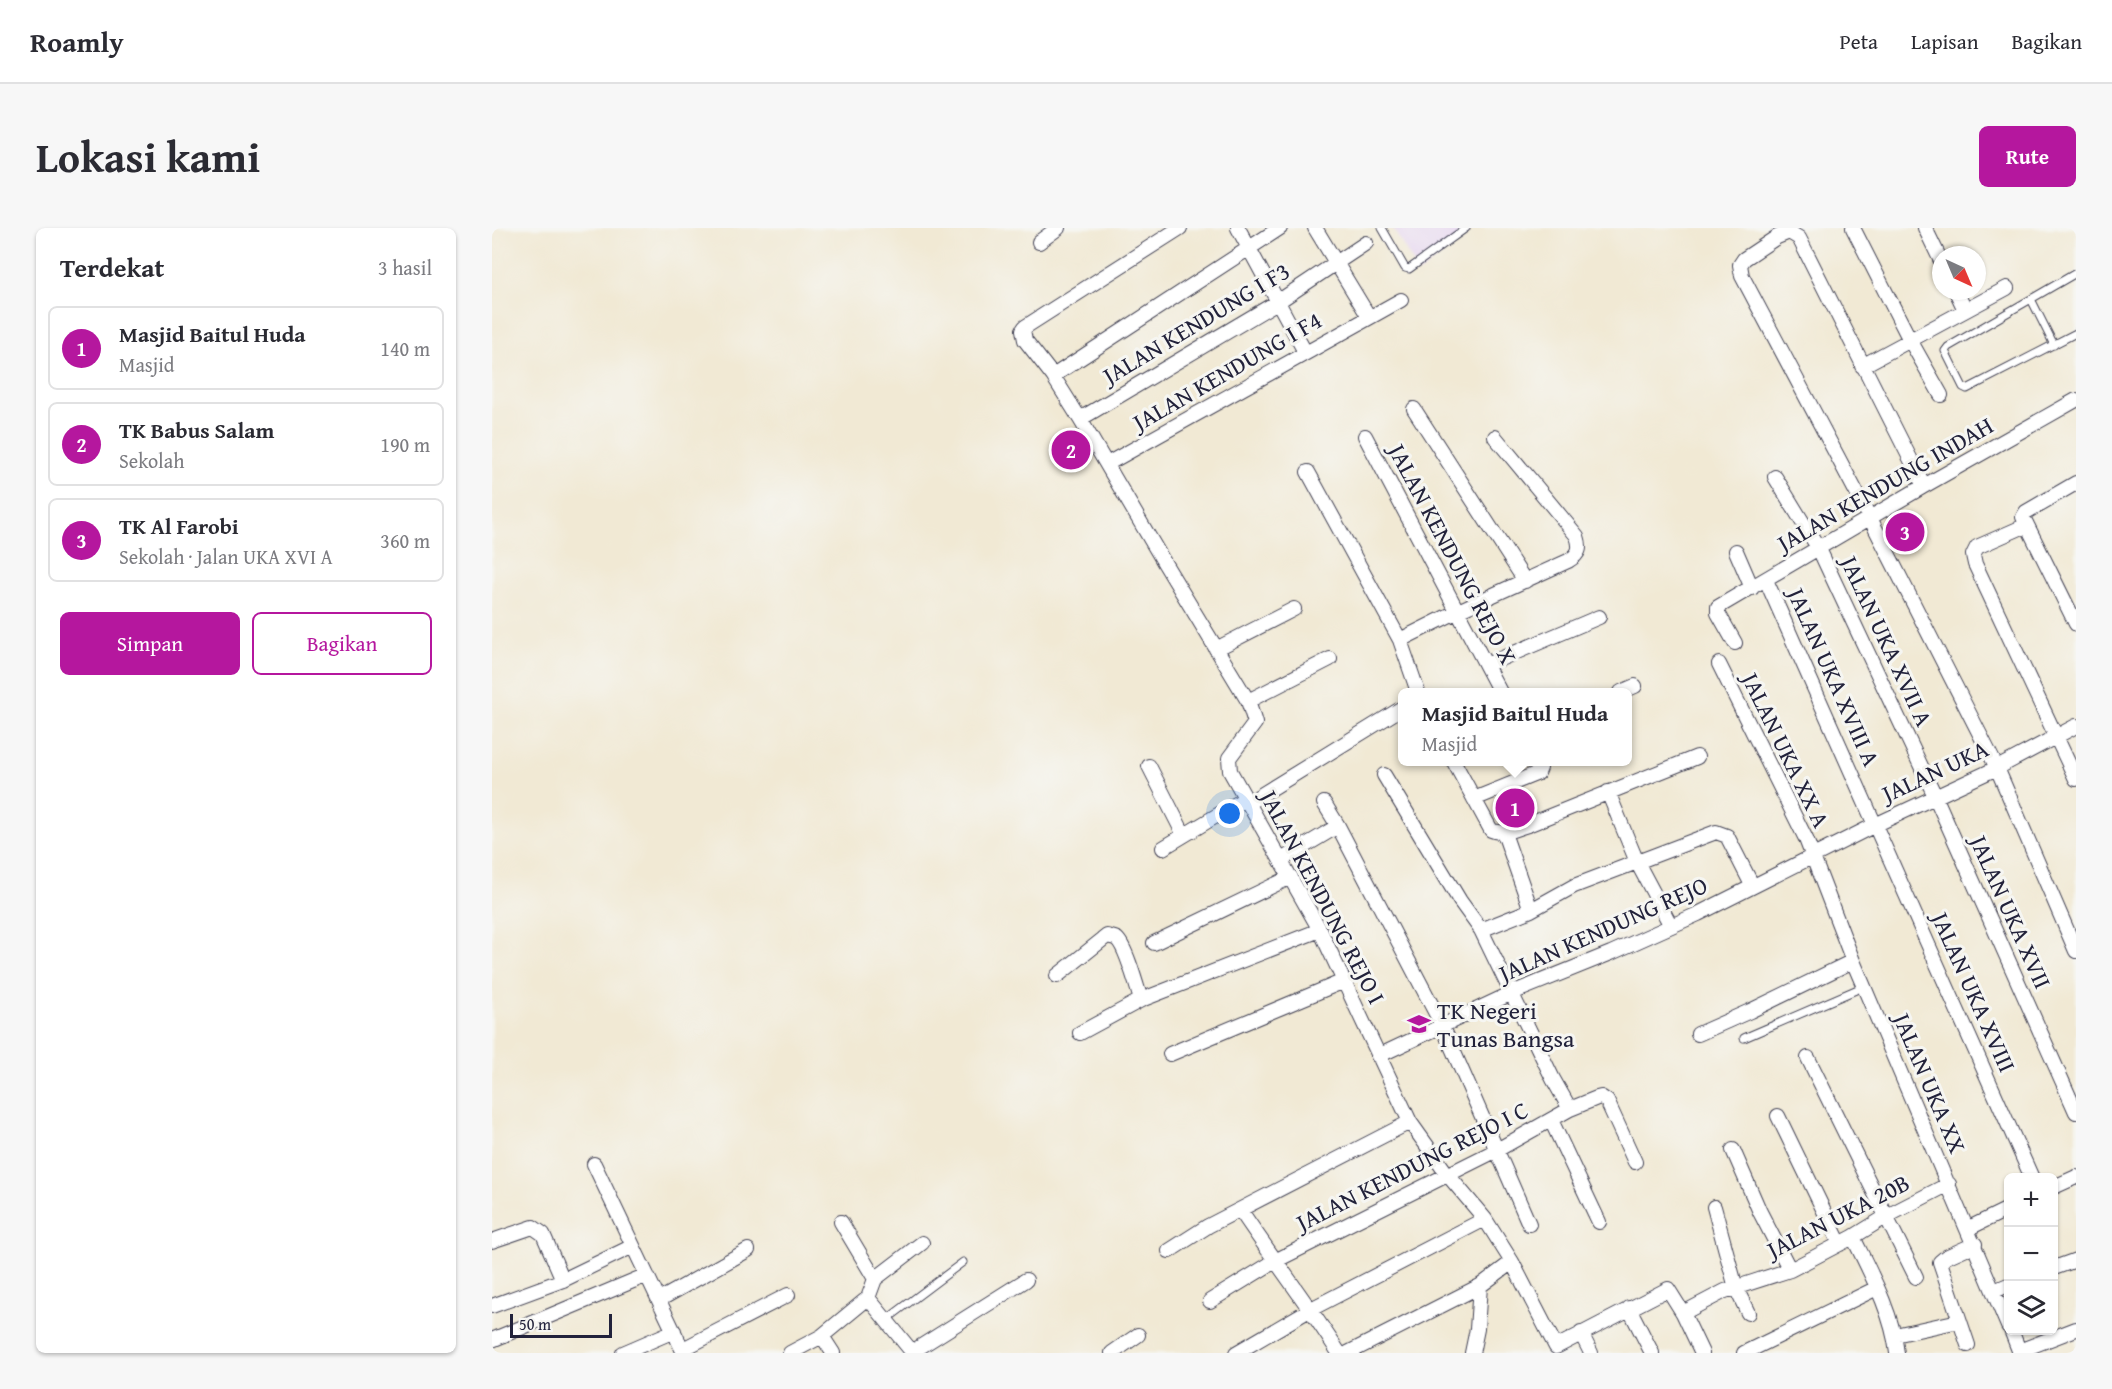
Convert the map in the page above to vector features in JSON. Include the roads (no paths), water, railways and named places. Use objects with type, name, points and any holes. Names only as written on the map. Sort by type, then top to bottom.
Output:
[{"type":"street","points":[[1039,242],[1058,228]]},
{"type":"street","name":"JALAN KENDUNG REJO I","points":[[1180,228],[1025,327],[1023,335],[1053,376],[1080,419],[1248,701],[1255,723],[1229,758],[1230,771],[1320,930],[1410,1122],[1447,1174],[1485,1219],[1512,1262],[1552,1350],[1668,1289],[1683,1313]]},
{"type":"street","points":[[1238,228],[1305,352]]},
{"type":"street","points":[[1053,376],[1280,228]]},
{"type":"street","points":[[1315,228],[1335,265],[1369,317]]},
{"type":"street","points":[[1853,228],[1941,395]]},
{"type":"street","points":[[1925,228],[1934,246]]},
{"type":"street","points":[[1924,486],[1799,238],[1789,232],[1743,259],[1740,265],[1742,276],[1870,518],[1997,768],[2076,951]]},
{"type":"street","name":"JALAN KENDUNG I F3","points":[[1080,419],[1279,302],[1366,243]]},
{"type":"street","points":[[1862,366],[2007,288]]},
{"type":"street","name":"JALAN KENDUNG I F4","points":[[1107,464],[1401,300]]},
{"type":"street","points":[[1960,300],[1965,310]]},
{"type":"street","name":"JALAN KENDUNG INDAH","points":[[1718,609],[1924,486],[2076,399]]},
{"type":"street","points":[[1414,409],[1525,581]]},
{"type":"street","name":"JALAN KENDUNG REJO X","points":[[1365,436],[1498,688]]},
{"type":"street","points":[[1400,640],[1576,556],[1580,545],[1577,536],[1495,437]]},
{"type":"street","points":[[1308,472],[1400,640],[1416,688]]},
{"type":"street","name":"JALAN UKA XVII A","points":[[1775,477],[1819,549],[1935,796]]},
{"type":"street","points":[[2076,483],[2026,512],[2025,521],[2076,624]]},
{"type":"street","points":[[2025,521],[1977,547],[1972,555],[2076,779]]},
{"type":"street","points":[[1736,551],[1752,588]]},
{"type":"street","name":"JALAN UKA XVIII A","points":[[1766,580],[1875,825]]},
{"type":"street","points":[[1216,649],[1294,609]]},
{"type":"street","name":"JALAN UKA XX A","points":[[1718,609],[1734,643]]},
{"type":"street","points":[[1486,665],[1599,617]]},
{"type":"street","points":[[1248,701],[1330,660]]},
{"type":"street","name":"JALAN UKA XX A","points":[[1719,664],[1813,857]]},
{"type":"street","points":[[1631,688],[1635,686]]},
{"type":"street","points":[[1164,848],[1398,710]]},
{"type":"street","name":"JALAN UKA","points":[[1813,857],[1875,825],[1997,768],[2076,726]]},
{"type":"street","points":[[1456,766],[1491,830],[1504,833],[1697,757]]},
{"type":"street","points":[[1149,766],[1184,835]]},
{"type":"street","points":[[1474,799],[1538,773],[1539,766]]},
{"type":"street","points":[[1384,775],[1460,901],[1481,930],[1553,1079],[1570,1109]]},
{"type":"street","points":[[1608,792],[1637,862],[1671,926]]},
{"type":"street","name":"JALAN UKA XVII","points":[[1935,796],[2076,1112]]},
{"type":"street","points":[[1324,803],[1338,825],[1442,1024],[1529,1224]]},
{"type":"street","points":[[1281,860],[1338,825]]},
{"type":"street","name":"JALAN UKA XVIII","points":[[1875,825],[2029,1173]]},
{"type":"street","points":[[1504,833],[1531,910]]},
{"type":"street","points":[[1481,930],[1531,910],[1575,886],[1719,833],[1727,836],[1752,885]]},
{"type":"street","name":"JALAN KENDUNG REJO","points":[[1378,1056],[1442,1024],[1671,926],[1813,857]]},
{"type":"street","name":"JALAN UKA XX","points":[[1813,857],[1853,961],[1969,1228],[2004,1316]]},
{"type":"street","points":[[1154,943],[1291,877]]},
{"type":"street","points":[[1080,1033],[1141,1000],[1320,930]]},
{"type":"street","points":[[1057,976],[1107,936],[1113,937],[1123,947],[1141,1000]]},
{"type":"street","points":[[1698,1034],[1853,961]]},
{"type":"street","points":[[1170,1054],[1344,981]]},
{"type":"street","points":[[1808,1058],[1916,1277]]},
{"type":"street","name":"JALAN KENDUNG REJO I C","points":[[1210,1301],[1275,1261],[1497,1150],[1570,1109],[1601,1097],[1605,1099],[1635,1162]]},
{"type":"street","points":[[1778,1116],[1847,1240],[1877,1288],[1895,1335],[1898,1353]]},
{"type":"street","points":[[1551,1120],[1599,1222]]},
{"type":"street","points":[[1169,1251],[1208,1227],[1410,1122]]},
{"type":"street","points":[[1733,1150],[1760,1212],[1790,1270]]},
{"type":"street","points":[[594,1164],[683,1351],[788,1295]]},
{"type":"street","points":[[2058,1185],[2076,1177]]},
{"type":"street","name":"JALAN UKA 20B","points":[[1683,1313],[1725,1291],[1790,1270],[1949,1184]]},
{"type":"street","points":[[1714,1207],[1748,1313]]},
{"type":"street","points":[[1241,1211],[1311,1309],[1339,1353]]},
{"type":"street","points":[[1969,1228],[2004,1211]]},
{"type":"street","points":[[1236,1353],[1311,1309],[1485,1219]]},
{"type":"street","points":[[842,1222],[875,1279]]},
{"type":"street","points":[[492,1241],[533,1227],[537,1229],[543,1234],[563,1280]]},
{"type":"street","points":[[790,1353],[822,1336],[868,1298],[875,1279],[922,1243]]},
{"type":"street","points":[[1968,1345],[1940,1262],[1975,1244]]},
{"type":"street","points":[[492,1306],[563,1280],[633,1246]]},
{"type":"street","points":[[659,1300],[748,1250]]},
{"type":"street","points":[[2058,1267],[2076,1260]]},
{"type":"street","points":[[1348,1353],[1480,1286],[1512,1262]]},
{"type":"street","points":[[492,1340],[647,1275]]},
{"type":"street","points":[[868,1298],[912,1353],[1026,1280]]},
{"type":"street","points":[[1472,1353],[1477,1329],[1480,1286]]},
{"type":"street","points":[[1994,1291],[2004,1287]]},
{"type":"street","points":[[1749,1351],[1877,1288]]},
{"type":"street","points":[[1629,1308],[1652,1353]]},
{"type":"street","points":[[1683,1313],[1702,1353]]},
{"type":"street","points":[[1895,1335],[1959,1321]]},
{"type":"street","points":[[2013,1335],[2020,1352],[2076,1329]]},
{"type":"street","points":[[623,1353],[674,1331]]},
{"type":"street","points":[[1581,1333],[1591,1353]]},
{"type":"street","points":[[1112,1353],[1138,1335]]},
{"type":"street","points":[[822,1336],[833,1353]]},
{"type":"lane","points":[[1382,228],[1405,268],[1409,269],[1466,228]]},
{"type":"lane","points":[[2076,273],[1948,347],[1945,351],[1963,387],[1968,388],[2076,333]]},
{"type":"lane","points":[[2031,300],[2054,345]]},
{"type":"lane","points":[[1744,1038],[1864,986]]},
{"type":"lane","points":[[886,1320],[963,1262]]},
{"type":"place","name":"TK Babus Salam","points":[[1071,450]]},
{"type":"place","name":"TK Al Farobi","points":[[1905,532]]},
{"type":"place","name":"Masjid Baitul Huda","points":[[1515,808]]},
{"type":"place","name":"TK Negeri Tunas Bangsa","points":[[1419,1024]]}]
